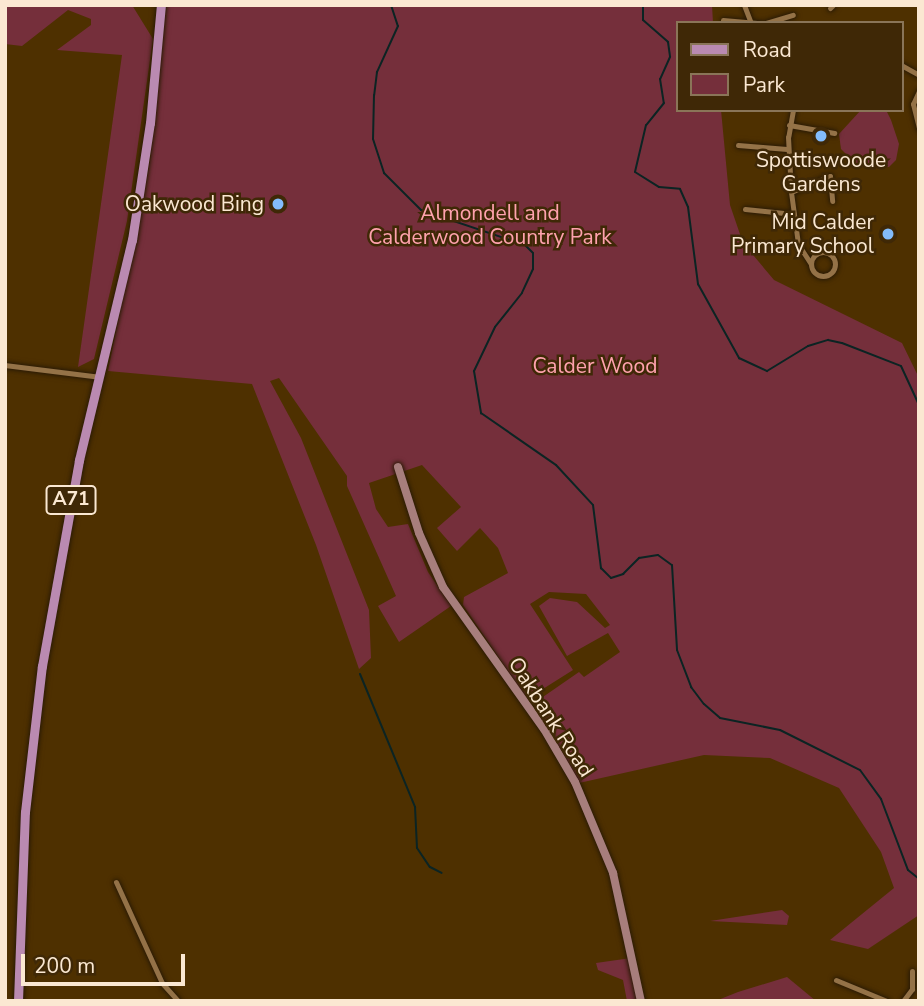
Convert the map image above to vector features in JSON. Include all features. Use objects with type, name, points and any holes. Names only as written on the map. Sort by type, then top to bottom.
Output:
[{"type":"main road","name":"A71","points":[[18,1001],[25,812],[42,666],[64,533],[143,176],[162,5]]},
{"type":"street","points":[[723,20],[750,21],[744,5]]},
{"type":"street","points":[[773,21],[793,15]]},
{"type":"street","points":[[903,66],[919,75]]},
{"type":"street","points":[[919,91],[914,104],[919,128]]},
{"type":"street","points":[[792,112],[788,149],[797,243],[813,272],[824,277],[835,264],[825,252],[817,254],[810,264]]},
{"type":"street","points":[[789,125],[834,134]]},
{"type":"street","points":[[738,145],[788,149]]},
{"type":"street","points":[[791,192],[830,176],[832,201]]},
{"type":"street","points":[[750,211],[794,214]]},
{"type":"street","points":[[5,365],[100,377]]},
{"type":"street","name":"Oakbank Road","points":[[398,467],[419,534],[447,594],[544,729],[575,782],[613,873],[641,1001]]},
{"type":"street","points":[[116,882],[162,984],[178,1001]]},
{"type":"street","points":[[903,1001],[912,989],[912,971]]},
{"type":"street","points":[[836,980],[887,1001]]},
{"type":"green space","points":[[5,5],[132,5],[153,39],[127,221],[94,359],[78,367],[122,55],[57,50],[91,25],[91,19],[68,10],[22,46],[5,44]]},
{"type":"green space","name":"Almondell and Calderwood Country Park","points":[[166,5],[712,5],[713,21],[676,21],[676,112],[721,112],[730,205],[743,243],[774,280],[902,343],[919,378],[919,915],[868,949],[830,940],[894,888],[881,852],[839,788],[770,758],[704,755],[579,783],[535,709],[540,699],[579,672],[584,677],[620,652],[608,633],[567,656],[539,606],[550,598],[577,602],[605,628],[610,625],[586,594],[549,592],[530,604],[573,670],[527,699],[463,605],[464,597],[508,573],[498,548],[480,528],[457,551],[437,528],[461,507],[422,465],[369,483],[376,509],[388,527],[408,524],[428,572],[451,606],[399,642],[378,606],[396,596],[347,486],[347,476],[279,378],[270,381],[301,438],[369,610],[371,658],[359,669],[316,545],[252,384],[108,371],[150,161]]},
{"type":"green space","points":[[859,112],[887,112],[899,144],[896,160],[889,167],[859,167],[841,149],[839,134]]},
{"type":"green space","points":[[782,910],[789,916],[787,925],[710,921]]},
{"type":"green space","points":[[631,958],[636,1001],[627,1001],[623,980],[598,970],[596,963]]},
{"type":"green space","points":[[787,977],[816,1001],[718,1000],[738,992]]},
{"type":"waterway","points":[[391,5],[398,26],[377,72],[374,95],[373,139],[384,173],[421,210],[525,245],[533,253],[533,269],[522,293],[495,327],[474,371],[481,413],[556,465],[593,505],[601,568],[611,578],[623,574],[639,558],[658,555],[672,565],[677,650],[691,687],[704,704],[720,718],[780,730],[860,770],[881,799],[908,870],[919,879]]},
{"type":"waterway","points":[[643,5],[643,20],[668,42],[670,57],[660,79],[664,103],[646,125],[635,172],[659,187],[680,189],[688,207],[698,284],[739,358],[767,371],[808,346],[828,340],[842,343],[901,366],[919,405]]},
{"type":"waterway","points":[[360,674],[415,807],[417,848],[430,867],[442,873]]},
{"type":"place","name":"Spottiswoode Gardens","points":[[821,136]]},
{"type":"place","name":"Oakwood Bing","points":[[278,204]]},
{"type":"place","name":"Mid Calder Primary School","points":[[888,234]]},
{"type":"park label","name":"Calder Wood","points":[[595,366]]}]
